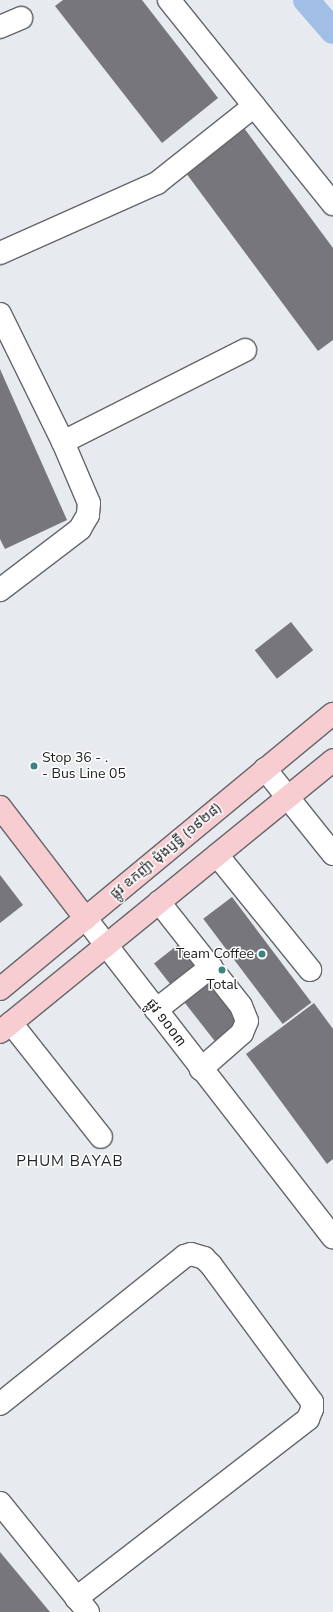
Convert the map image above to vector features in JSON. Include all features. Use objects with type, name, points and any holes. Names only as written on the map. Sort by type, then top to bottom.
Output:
[{"type":"main road","name":"ផ្លូវ ឧកញ៉ា ម៉ុងឫទ្ធី (១៩២៨)","points":[[0,989],[333,714]]},
{"type":"main road","points":[[5,1028],[333,760]]},
{"type":"main road","name":"ផ្លូវ ១០០៣","points":[[0,807],[86,919]]},
{"type":"street","points":[[169,0],[333,204]]},
{"type":"street","points":[[0,27],[21,18]]},
{"type":"street","points":[[0,254],[157,183],[254,106]]},
{"type":"street","points":[[0,314],[63,442],[89,503],[88,515],[80,529],[0,590]]},
{"type":"street","points":[[63,442],[245,350]]},
{"type":"street","points":[[265,769],[333,854]]},
{"type":"street","points":[[217,854],[310,970]]},
{"type":"street","points":[[159,902],[241,1006],[247,1021],[242,1033],[201,1069]]},
{"type":"street","name":"ផ្លូវ ១០០៣","points":[[86,919],[333,1238]]},
{"type":"street","points":[[156,1010],[210,967]]},
{"type":"street","points":[[5,1028],[101,1137]]},
{"type":"street","points":[[0,1404],[186,1256],[191,1254],[204,1258],[211,1265],[312,1402],[312,1409],[308,1419],[82,1605],[0,1503]]},
{"type":"building","points":[[63,0],[142,0],[218,98],[162,143],[55,6]]},
{"type":"building","points":[[244,128],[333,248],[333,340],[318,351],[186,173]]},
{"type":"building","points":[[0,369],[67,520],[5,549],[0,539]]},
{"type":"building","points":[[291,622],[313,650],[277,679],[255,650]]},
{"type":"building","points":[[0,875],[23,905],[0,923]]},
{"type":"building","points":[[232,897],[311,1002],[283,1024],[203,919]]},
{"type":"building","points":[[184,940],[247,1021],[217,1045],[154,963]]},
{"type":"building","points":[[314,1003],[333,1029],[333,1159],[327,1164],[246,1054]]},
{"type":"building","points":[[0,1552],[50,1612],[0,1612]]},
{"type":"waterway","points":[[306,0],[333,31]]},
{"type":"place","name":"Stop 36 - . - Bus Line 05","points":[[34,766]]},
{"type":"place","name":"Team Coffee","points":[[262,954]]},
{"type":"place","name":"Total","points":[[222,970]]},
{"type":"district","name":"PHUM BAYAB","points":[[70,1162]]}]
